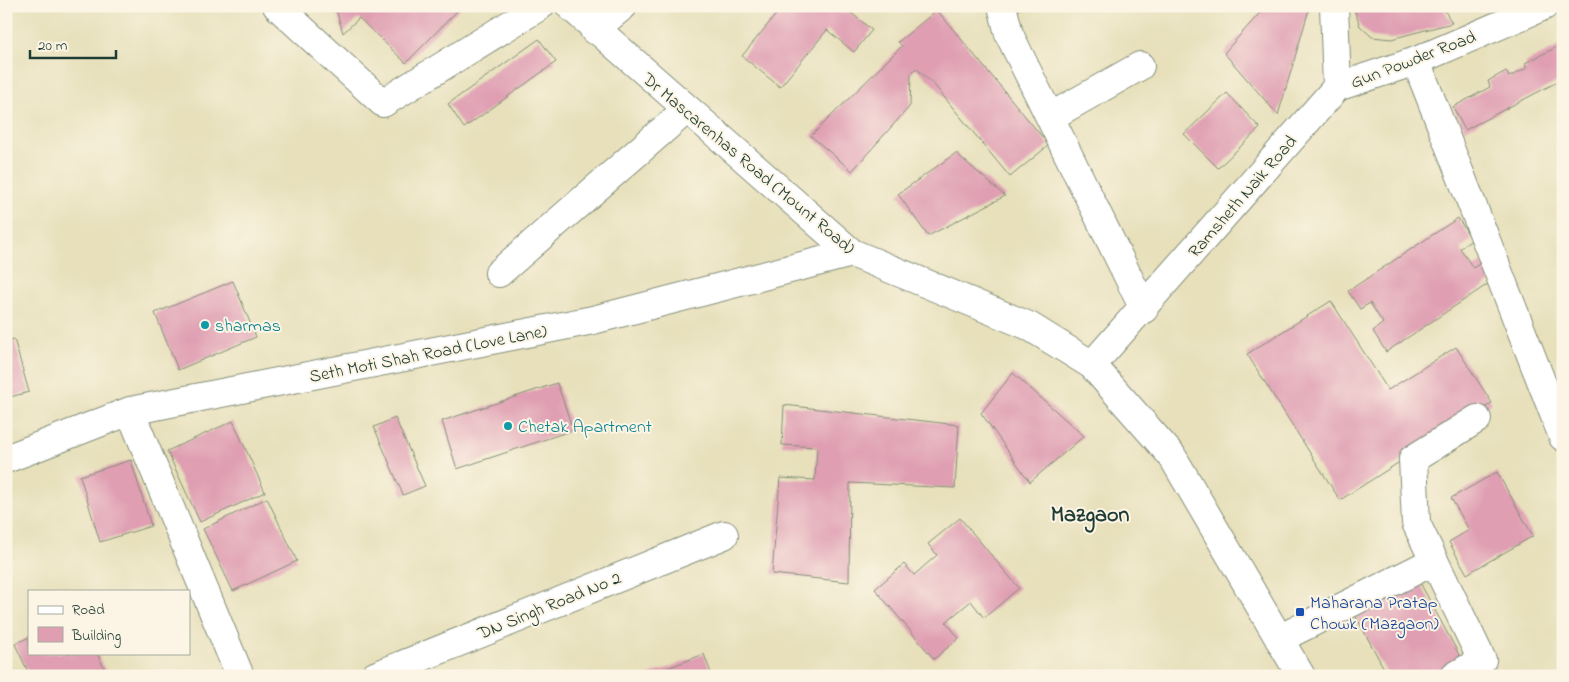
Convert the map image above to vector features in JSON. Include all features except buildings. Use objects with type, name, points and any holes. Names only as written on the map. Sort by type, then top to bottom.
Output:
[{"type":"street","points":[[277,6],[383,104],[540,6]]},
{"type":"street","name":"Dr Mascarenhas Road (Mount Road)","points":[[570,6],[594,30],[852,253],[1029,326],[1092,365],[1172,456],[1301,676]]},
{"type":"street","points":[[594,30],[623,6]]},
{"type":"street","points":[[1334,6],[1337,87]]},
{"type":"street","name":"Gun Powder Road","points":[[1337,87],[1416,61],[1544,6]]},
{"type":"street","points":[[1006,8],[1009,34],[1144,309]]},
{"type":"street","points":[[1416,61],[1563,437]]},
{"type":"street","points":[[1050,117],[1140,66]]},
{"type":"street","name":"Ramsheth Naik Road","points":[[1092,365],[1144,309],[1337,87]]},
{"type":"street","points":[[499,273],[686,110]]},
{"type":"street","name":"Seth Moti Shah Road (Love Lane)","points":[[6,459],[130,411],[593,320],[852,253]]},
{"type":"street","points":[[130,411],[240,676]]},
{"type":"street","points":[[1455,676],[1482,660],[1416,523],[1413,460],[1476,419]]},
{"type":"street","name":"DN Singh Road No 2","points":[[375,676],[724,535]]},
{"type":"street","points":[[1279,639],[1434,561]]},
{"type":"place","name":"sharmas","points":[[205,325]]},
{"type":"place","name":"Chetak Apartment","points":[[508,426]]},
{"type":"place","name":"Maharana Pratap Chowk (Mazgaon)","points":[[1300,612]]},
{"type":"district","name":"Mazgaon","points":[[1090,513]]}]
